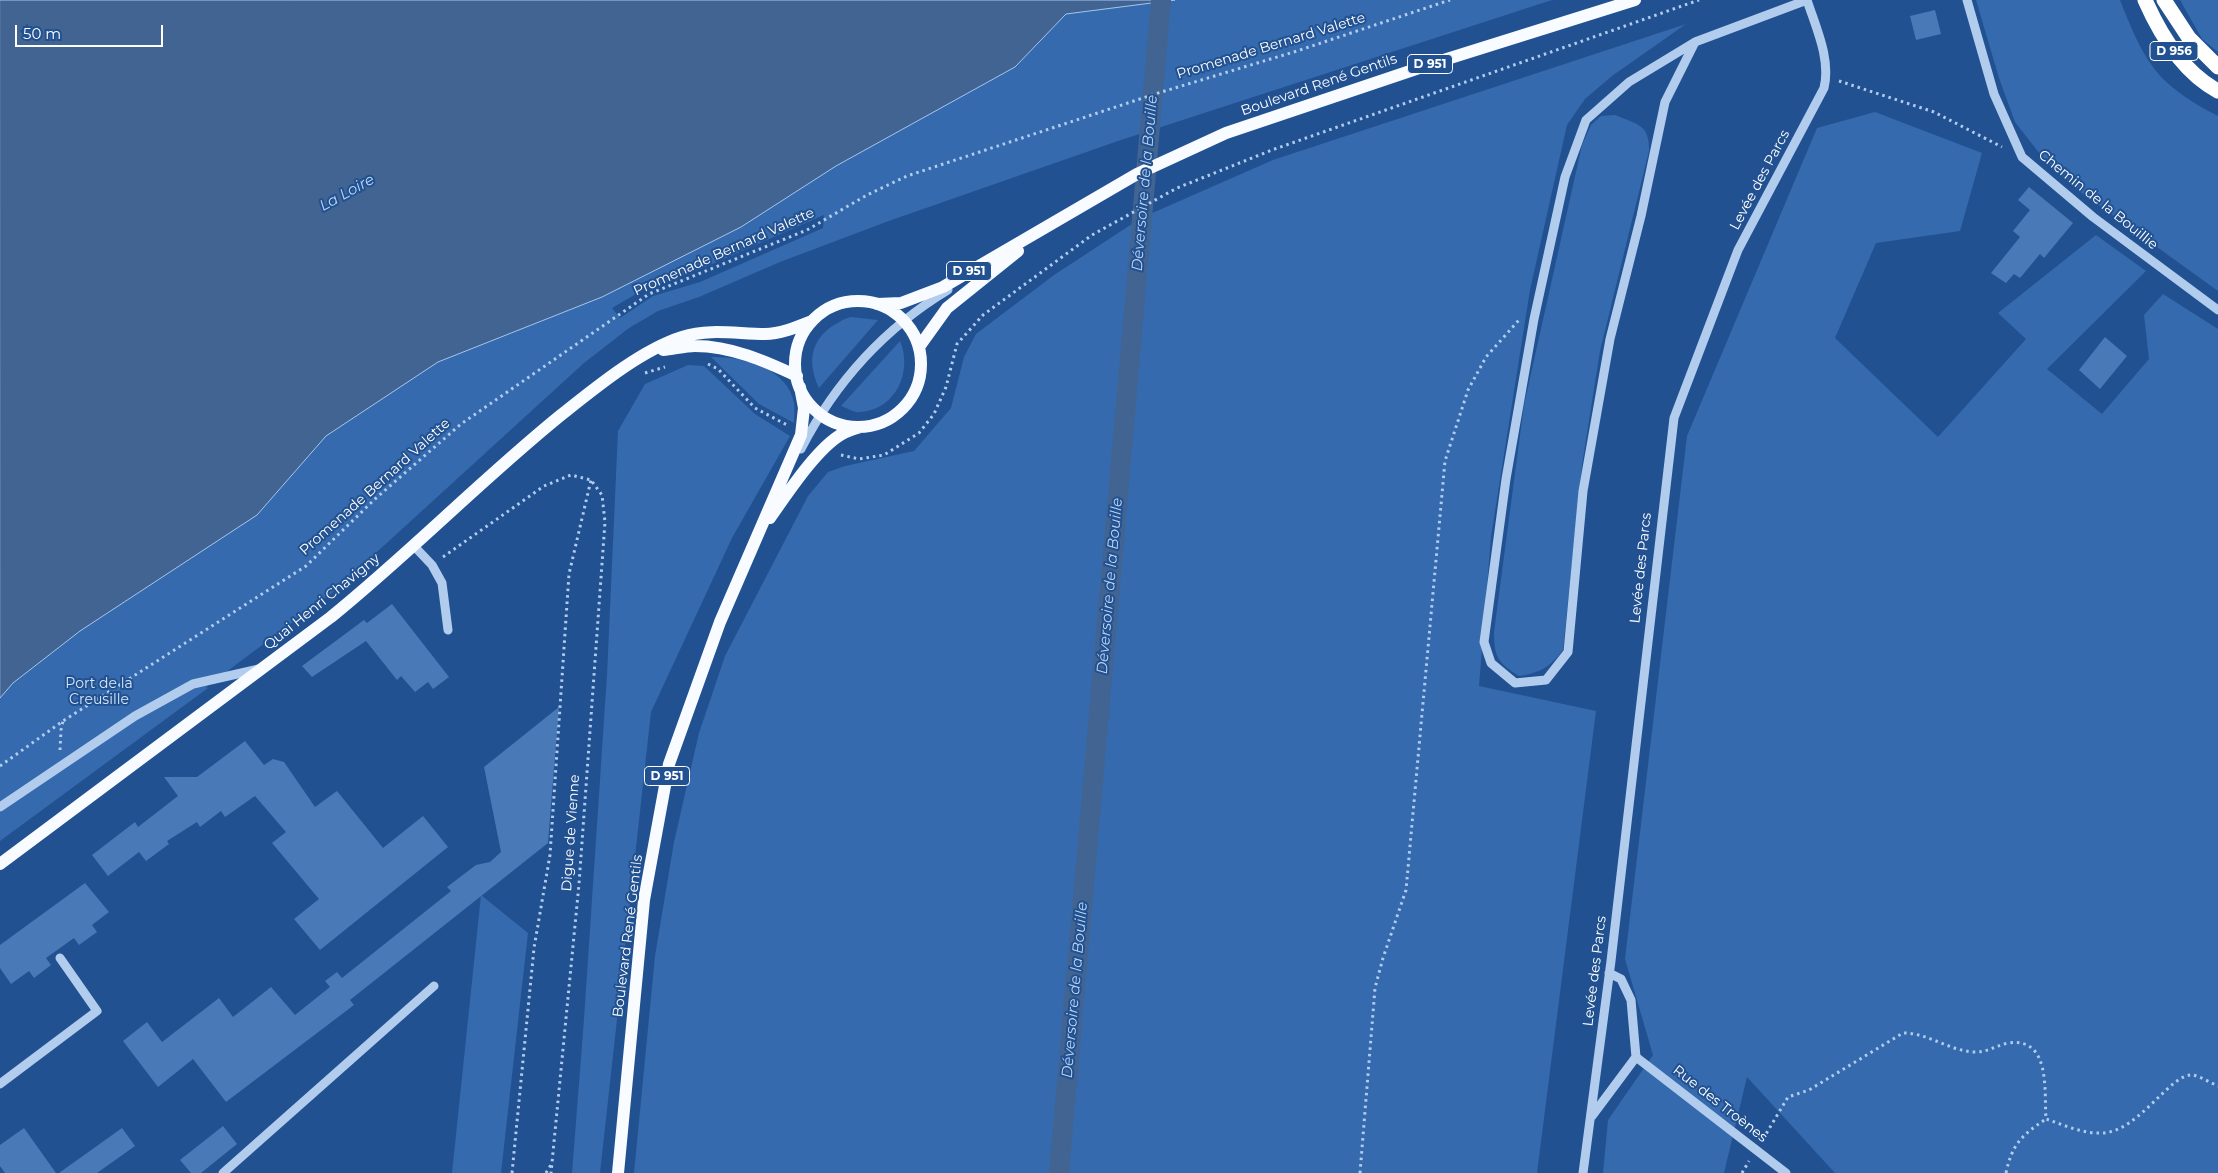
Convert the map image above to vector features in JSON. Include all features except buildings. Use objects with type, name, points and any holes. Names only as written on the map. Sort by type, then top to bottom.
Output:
[{"type":"highway","name":"D 956","points":[[2145,0],[2168,44],[2196,74],[2218,91]]},
{"type":"highway","name":"D 956","points":[[2164,0],[2189,38],[2218,67]]},
{"type":"main road","name":"Boulevard René Gentils","points":[[618,1173],[644,900],[669,764],[720,622],[801,433],[804,408],[798,382],[798,347],[803,333],[812,321],[826,310],[842,303],[859,301],[877,304],[902,303],[920,297],[1056,223],[1137,174],[1226,132],[1431,64],[1635,0]]},
{"type":"main road","name":"Boulevard René Gentils","points":[[754,540],[800,476],[841,435],[892,417],[905,406],[914,393],[920,378],[919,346],[947,308],[984,276],[1056,223]]},
{"type":"main road","points":[[877,304],[895,312],[913,333],[919,346]]},
{"type":"main road","name":"Quai Henri Chavigny","points":[[0,864],[265,668],[360,594],[491,474],[583,397],[620,370],[682,337],[705,332],[765,334],[785,332],[812,321]]},
{"type":"main road","points":[[654,351],[695,346],[731,350],[756,357],[798,382],[806,399],[821,414],[836,422],[862,426]]},
{"type":"street","points":[[1695,42],[1665,102],[1641,216],[1610,339],[1583,491],[1568,652],[1546,680],[1515,683],[1491,663],[1484,642],[1506,479],[1539,298],[1565,177],[1586,120],[1629,82],[1695,42],[1807,0]]},
{"type":"street","name":"Levée des Parcs","points":[[1583,1173],[1592,1116],[1674,418],[1738,250],[1824,88],[1826,77],[1824,56],[1807,0]]},
{"type":"street","name":"Chemin de la Bouillie","points":[[1967,0],[1994,94],[2022,157],[2093,217],[2218,310]]},
{"type":"street","points":[[754,540],[821,414],[840,386],[891,330],[918,308],[1056,223]]},
{"type":"street","points":[[413,546],[432,565],[442,583],[448,630]]},
{"type":"street","points":[[0,807],[135,716],[193,684],[265,668]]},
{"type":"street","points":[[0,1084],[97,1012],[60,958]]},
{"type":"street","points":[[1592,1116],[1636,1057],[1631,1000],[1621,979],[1609,974]]},
{"type":"street","points":[[223,1173],[434,986]]},
{"type":"street","name":"Rue des Troènes","points":[[1636,1057],[1786,1173]]},
{"type":"path","name":"Promenade Bernard Valette","points":[[0,766],[63,721],[306,566],[375,499],[460,424],[649,294],[806,230],[867,195],[907,176],[1155,94],[1298,51],[1450,0]]},
{"type":"path","points":[[834,452],[859,459],[884,454],[919,433],[934,414],[946,387],[957,344],[983,316],[1092,235],[1177,188],[1272,150],[1699,0]]},
{"type":"path","points":[[1826,77],[1934,112],[2022,157]]},
{"type":"path","points":[[1360,1173],[1375,988],[1382,958],[1406,890],[1445,461],[1468,390],[1486,357],[1539,298]]},
{"type":"path","points":[[705,362],[718,370],[755,408],[792,427]]},
{"type":"path","points":[[649,373],[666,366]]},
{"type":"path","points":[[432,565],[544,486],[570,475],[591,480],[568,574],[550,855],[534,948],[512,1173]]},
{"type":"path","name":"Digue de Vienne","points":[[551,1173],[579,884],[605,522],[602,495],[591,480]]},
{"type":"path","points":[[60,765],[60,730],[63,721]]},
{"type":"path","points":[[1742,1173],[1788,1098],[1809,1090],[1903,1033],[1915,1033],[1972,1052],[1987,1052],[2006,1043],[2021,1042],[2032,1047],[2042,1059],[2046,1119]]},
{"type":"path","points":[[2046,1119],[2089,1132],[2104,1133],[2130,1124],[2181,1078],[2193,1075],[2218,1086]]},
{"type":"path","points":[[2006,1173],[2012,1150],[2025,1134],[2046,1119]]},
{"type":"path","points":[[546,1173],[552,1162]]},
{"type":"green space","name":"Port de la Creusille","points":[[1175,0],[1552,0],[1118,141],[886,222],[780,262],[699,297],[658,311],[629,328],[584,363],[332,593],[206,687],[208,688],[0,841],[0,698],[13,683],[80,631],[257,515],[326,436],[438,362],[602,297],[741,227],[836,166],[1015,67],[1066,14]],"holes":[[[824,215],[823,228],[700,282],[653,296],[620,318],[612,308],[643,290],[703,268]]]},
{"type":"green space","points":[[1976,0],[2120,0],[2138,43],[2159,75],[2183,95],[2218,116],[2218,291],[2082,193],[2047,163],[2015,122],[1999,78]]},
{"type":"green space","points":[[2180,0],[2218,0],[2218,52],[2202,39]]},
{"type":"green space","points":[[1686,24],[1612,76],[1585,99],[1567,125],[1530,290],[1491,537],[1479,686],[1596,711],[1537,1173],[634,1173],[655,956],[674,842],[699,733],[725,656],[808,496],[828,472],[845,466],[914,451],[951,408],[964,357],[976,334],[1054,275],[1141,218],[1273,160]]},
{"type":"green space","points":[[1875,112],[1982,153],[1960,231],[1876,243],[1835,338],[1938,437],[2026,339],[1998,313],[2096,235],[2146,271],[2047,369],[2102,414],[2149,359],[2144,315],[2163,294],[2218,329],[2218,1173],[1835,1173],[1747,1077],[1724,1173],[1603,1173],[1608,1120],[1653,1055],[1625,959],[1687,436],[1817,128]]},
{"type":"green space","points":[[1615,115],[1635,123],[1644,130],[1649,142],[1649,151],[1600,351],[1582,465],[1563,650],[1554,661],[1544,668],[1519,676],[1506,667],[1499,659],[1495,648],[1494,632],[1524,405],[1582,145],[1591,125],[1601,116]]},
{"type":"green space","points":[[850,317],[878,320],[819,388],[812,364],[816,345],[821,336],[829,329],[838,322]]},
{"type":"green space","points":[[900,341],[904,364],[903,376],[892,397],[873,410],[858,412],[841,406]]},
{"type":"green space","points":[[711,357],[723,357],[749,362],[762,366],[773,373],[783,381],[790,391],[794,403],[794,423],[759,404]]},
{"type":"green space","points":[[688,365],[704,366],[755,414],[790,436],[732,538],[651,712],[600,1173],[572,1173],[607,675],[618,431],[645,384]]},
{"type":"green space","points":[[481,895],[528,933],[501,1173],[452,1173]]},
{"type":"water","name":"La Loire","points":[[0,0],[1175,0],[1066,14],[1015,67],[836,166],[741,227],[602,297],[438,362],[326,436],[257,515],[80,631],[13,683],[0,698]]},
{"type":"waterway","name":"Déversoire de la Bouille","points":[[1059,1173],[1161,0]]}]
